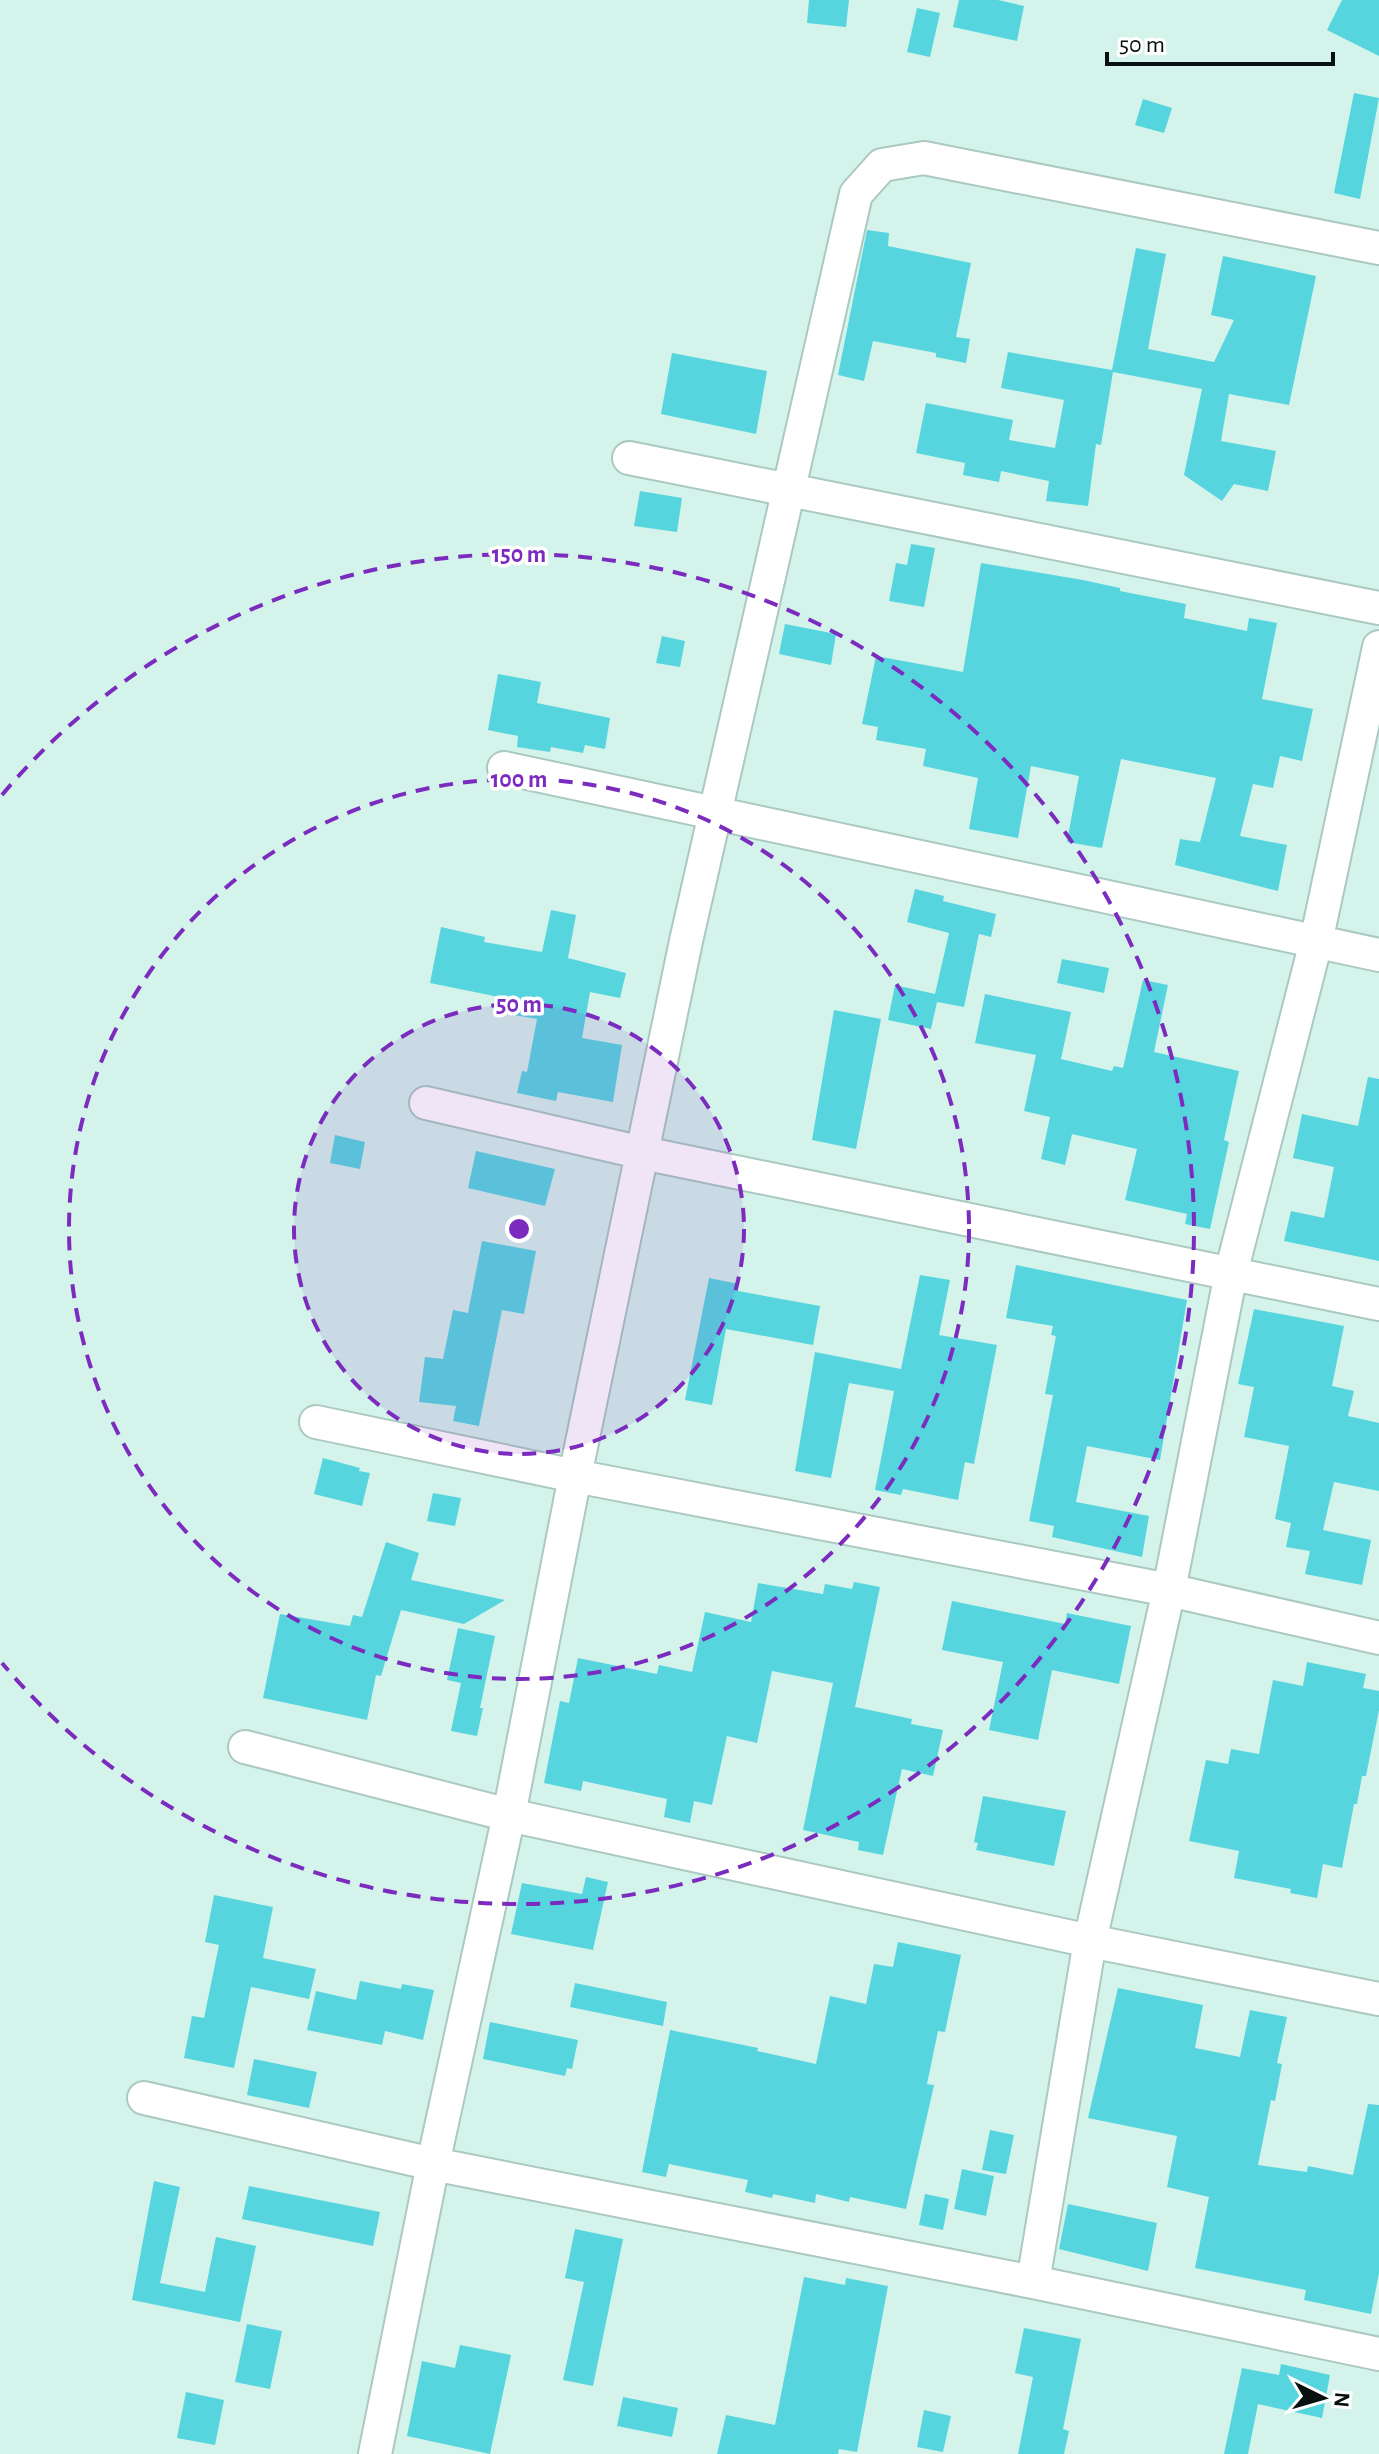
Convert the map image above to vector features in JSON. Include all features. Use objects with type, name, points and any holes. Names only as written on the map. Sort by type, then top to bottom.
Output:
[{"type":"street","points":[[375,2454],[433,2164],[509,1815],[575,1476],[686,941],[856,194],[882,165],[924,158],[1379,248]]},
{"type":"street","points":[[629,458],[1379,608]]},
{"type":"street","points":[[1033,2282],[1090,1941],[1169,1590],[1231,1273],[1316,942],[1379,647]]},
{"type":"street","points":[[504,768],[1379,955]]},
{"type":"street","points":[[426,1103],[643,1153],[1379,1304]]},
{"type":"street","points":[[316,1422],[575,1476],[1169,1590],[1379,1638]]},
{"type":"street","points":[[245,1747],[509,1815],[1090,1941],[1379,1999]]},
{"type":"street","points":[[144,2098],[433,2164],[1033,2282],[1379,2354]]},
{"type":"building","points":[[809,0],[849,0],[846,27],[807,23]]},
{"type":"building","points":[[959,0],[998,0],[1024,6],[1017,41],[953,27]]},
{"type":"building","points":[[1342,0],[1379,0],[1379,56],[1327,30]]},
{"type":"building","points":[[917,8],[940,13],[930,57],[907,52]]},
{"type":"building","points":[[1354,93],[1379,98],[1360,199],[1334,193]]},
{"type":"building","points":[[1143,99],[1172,108],[1164,133],[1135,125]]},
{"type":"building","points":[[867,230],[889,233],[888,246],[971,263],[956,337],[970,339],[966,363],[936,357],[936,353],[873,341],[864,381],[838,375]]},
{"type":"building","points":[[1136,248],[1166,254],[1148,349],[1214,362],[1234,320],[1211,315],[1223,256],[1316,276],[1289,405],[1229,394],[1221,441],[1276,451],[1268,491],[1234,484],[1222,501],[1184,475],[1202,389],[1113,372],[1101,445],[1096,444],[1088,506],[1046,501],[1049,481],[1001,471],[999,482],[963,475],[965,463],[916,453],[926,403],[1013,420],[1009,440],[1055,448],[1064,400],[1001,388],[1008,352],[1112,370]]},
{"type":"building","points":[[672,353],[767,371],[756,434],[661,414]]},
{"type":"building","points":[[640,491],[682,498],[677,532],[634,526]]},
{"type":"building","points":[[911,544],[935,548],[924,607],[889,601],[896,563],[907,565]]},
{"type":"building","points":[[981,563],[1083,580],[1186,604],[1184,618],[1247,631],[1249,618],[1277,623],[1262,699],[1313,709],[1302,761],[1280,756],[1273,788],[1253,784],[1240,836],[1287,845],[1278,891],[1175,865],[1180,839],[1200,842],[1216,778],[1121,759],[1102,848],[1067,842],[1079,776],[1031,766],[1018,838],[969,829],[978,778],[923,766],[926,749],[876,740],[878,727],[862,724],[876,656],[963,672]]},
{"type":"building","points":[[785,624],[836,634],[831,665],[779,654]]},
{"type":"building","points":[[662,636],[685,641],[680,667],[656,663]]},
{"type":"building","points":[[498,674],[541,682],[537,703],[610,718],[605,749],[585,745],[583,753],[551,747],[550,752],[517,747],[518,736],[488,730]]},
{"type":"building","points":[[915,889],[944,896],[943,901],[996,914],[991,937],[979,934],[964,1007],[937,1002],[931,1029],[888,1020],[895,985],[935,994],[949,933],[907,922]]},
{"type":"building","points":[[551,910],[576,915],[568,958],[626,973],[620,998],[590,992],[582,1038],[622,1045],[613,1102],[558,1092],[556,1101],[517,1093],[522,1071],[527,1072],[537,1019],[497,1012],[499,997],[430,983],[441,927],[485,937],[484,942],[542,952]]},
{"type":"building","points":[[1062,959],[1109,968],[1104,993],[1057,983]]},
{"type":"building","points":[[1143,980],[1168,985],[1154,1052],[1239,1071],[1224,1140],[1229,1142],[1210,1229],[1185,1224],[1187,1214],[1125,1200],[1137,1149],[1072,1134],[1065,1165],[1041,1159],[1050,1117],[1024,1111],[1036,1055],[975,1043],[985,994],[1071,1012],[1061,1059],[1112,1071],[1114,1066],[1123,1068]]},
{"type":"building","points":[[834,1010],[881,1019],[856,1149],[812,1140]]},
{"type":"building","points":[[1368,1077],[1379,1079],[1379,1261],[1284,1241],[1291,1211],[1324,1218],[1334,1167],[1293,1158],[1302,1114],[1358,1126]]},
{"type":"building","points":[[335,1135],[365,1142],[360,1169],[330,1163]]},
{"type":"building","points":[[476,1151],[555,1169],[545,1206],[468,1188]]},
{"type":"building","points":[[482,1241],[536,1251],[524,1314],[502,1310],[479,1426],[453,1421],[456,1406],[419,1402],[425,1357],[443,1359],[453,1310],[468,1313]]},
{"type":"building","points":[[1016,1265],[1187,1300],[1160,1460],[1087,1446],[1076,1502],[1149,1516],[1142,1557],[1052,1537],[1054,1526],[1029,1521],[1053,1395],[1045,1394],[1056,1336],[1051,1335],[1053,1326],[1006,1318]]},
{"type":"building","points":[[920,1275],[950,1280],[939,1335],[997,1345],[974,1464],[965,1462],[958,1500],[903,1489],[901,1495],[875,1490],[894,1391],[849,1383],[831,1478],[795,1471],[815,1352],[901,1369]]},
{"type":"building","points":[[709,1278],[739,1284],[738,1291],[820,1306],[813,1345],[726,1329],[712,1405],[685,1400]]},
{"type":"building","points":[[1254,1309],[1344,1326],[1332,1386],[1354,1391],[1348,1416],[1379,1423],[1379,1491],[1334,1482],[1323,1530],[1371,1540],[1362,1585],[1305,1574],[1310,1551],[1286,1547],[1291,1523],[1275,1519],[1289,1446],[1244,1437],[1254,1387],[1238,1384]]},
{"type":"building","points":[[323,1458],[370,1473],[362,1506],[314,1494]]},
{"type":"building","points":[[433,1493],[461,1498],[455,1526],[427,1521]]},
{"type":"building","points":[[386,1542],[419,1553],[411,1580],[505,1600],[464,1624],[401,1610],[381,1676],[376,1675],[367,1720],[263,1698],[280,1614],[350,1626],[353,1615],[362,1617]]},
{"type":"building","points":[[854,1582],[880,1587],[855,1707],[912,1719],[911,1724],[943,1730],[933,1776],[902,1769],[883,1855],[858,1850],[859,1842],[803,1830],[833,1683],[772,1671],[757,1743],[727,1736],[712,1805],[694,1801],[690,1823],[664,1817],[667,1799],[583,1781],[581,1791],[544,1783],[560,1701],[569,1703],[578,1658],[657,1674],[659,1665],[692,1672],[705,1612],[751,1622],[758,1583],[823,1594],[825,1584],[852,1589]]},
{"type":"building","points":[[952,1601],[1065,1624],[1067,1613],[1131,1626],[1119,1684],[1052,1670],[1038,1740],[989,1730],[1003,1662],[942,1650]]},
{"type":"building","points":[[458,1628],[495,1636],[477,1736],[451,1731],[461,1683],[447,1680]]},
{"type":"building","points":[[1307,1662],[1366,1674],[1363,1688],[1379,1691],[1379,1710],[1366,1776],[1362,1776],[1357,1804],[1354,1804],[1342,1868],[1323,1864],[1317,1898],[1290,1893],[1291,1889],[1234,1878],[1239,1851],[1189,1841],[1206,1760],[1228,1764],[1231,1749],[1259,1754],[1273,1680],[1303,1686]]},
{"type":"building","points":[[983,1796],[1066,1811],[1054,1866],[976,1850],[978,1843],[974,1842]]},
{"type":"building","points":[[586,1877],[608,1882],[593,1950],[511,1934],[522,1883],[582,1894]]},
{"type":"building","points":[[214,1895],[273,1907],[263,1958],[316,1969],[309,1999],[251,1987],[234,2068],[184,2058],[192,2016],[204,2018],[219,1945],[205,1942]]},
{"type":"building","points":[[898,1942],[961,1955],[945,2032],[938,2031],[927,2084],[934,2085],[906,2209],[850,2197],[849,2202],[816,2194],[815,2203],[773,2194],[772,2198],[745,2192],[748,2180],[669,2164],[666,2177],[642,2172],[670,2030],[758,2048],[757,2051],[816,2064],[830,1996],[866,2004],[874,1964],[893,1967]]},
{"type":"building","points":[[360,1981],[401,1989],[402,1984],[434,1990],[423,2040],[385,2031],[382,2045],[307,2030],[316,1991],[356,2000]]},
{"type":"building","points":[[575,1983],[667,2002],[663,2026],[570,2007]]},
{"type":"building","points":[[1118,1988],[1203,2005],[1195,2048],[1240,2057],[1250,2010],[1287,2017],[1277,2063],[1282,2064],[1275,2101],[1271,2100],[1258,2165],[1307,2172],[1308,2166],[1353,2175],[1368,2104],[1379,2105],[1379,2273],[1371,2314],[1304,2300],[1306,2290],[1195,2268],[1209,2197],[1167,2187],[1177,2136],[1088,2118]]},
{"type":"building","points":[[490,2022],[578,2040],[572,2069],[567,2068],[565,2076],[483,2059]]},
{"type":"building","points":[[254,2059],[317,2072],[309,2108],[247,2095]]},
{"type":"building","points":[[990,2130],[1014,2135],[1006,2174],[982,2170]]},
{"type":"building","points":[[962,2169],[994,2176],[986,2216],[954,2209]]},
{"type":"building","points":[[154,2181],[180,2187],[160,2283],[205,2292],[216,2237],[256,2246],[240,2322],[132,2300]]},
{"type":"building","points":[[249,2186],[380,2212],[373,2246],[242,2219]]},
{"type":"building","points":[[925,2194],[949,2199],[943,2230],[919,2225]]},
{"type":"building","points":[[1068,2204],[1157,2223],[1148,2271],[1059,2249]]},
{"type":"building","points":[[575,2229],[623,2239],[593,2386],[563,2380],[584,2282],[565,2278]]},
{"type":"building","points":[[804,2277],[845,2285],[846,2278],[888,2286],[857,2452],[839,2449],[838,2454],[717,2454],[726,2415],[775,2425]]},
{"type":"building","points":[[247,2324],[282,2331],[270,2389],[235,2382]]},
{"type":"building","points":[[1024,2328],[1081,2339],[1063,2429],[1069,2431],[1064,2454],[1018,2454],[1033,2377],[1015,2373]]},
{"type":"building","points":[[460,2345],[511,2355],[490,2454],[407,2436],[422,2361],[455,2368]]},
{"type":"building","points":[[1281,2364],[1330,2375],[1322,2418],[1258,2404],[1248,2454],[1224,2454],[1242,2368],[1279,2375]]},
{"type":"building","points":[[186,2392],[224,2400],[215,2445],[177,2438]]},
{"type":"building","points":[[623,2397],[678,2408],[672,2437],[617,2426]]},
{"type":"building","points":[[924,2410],[951,2416],[943,2452],[917,2447]]}]
